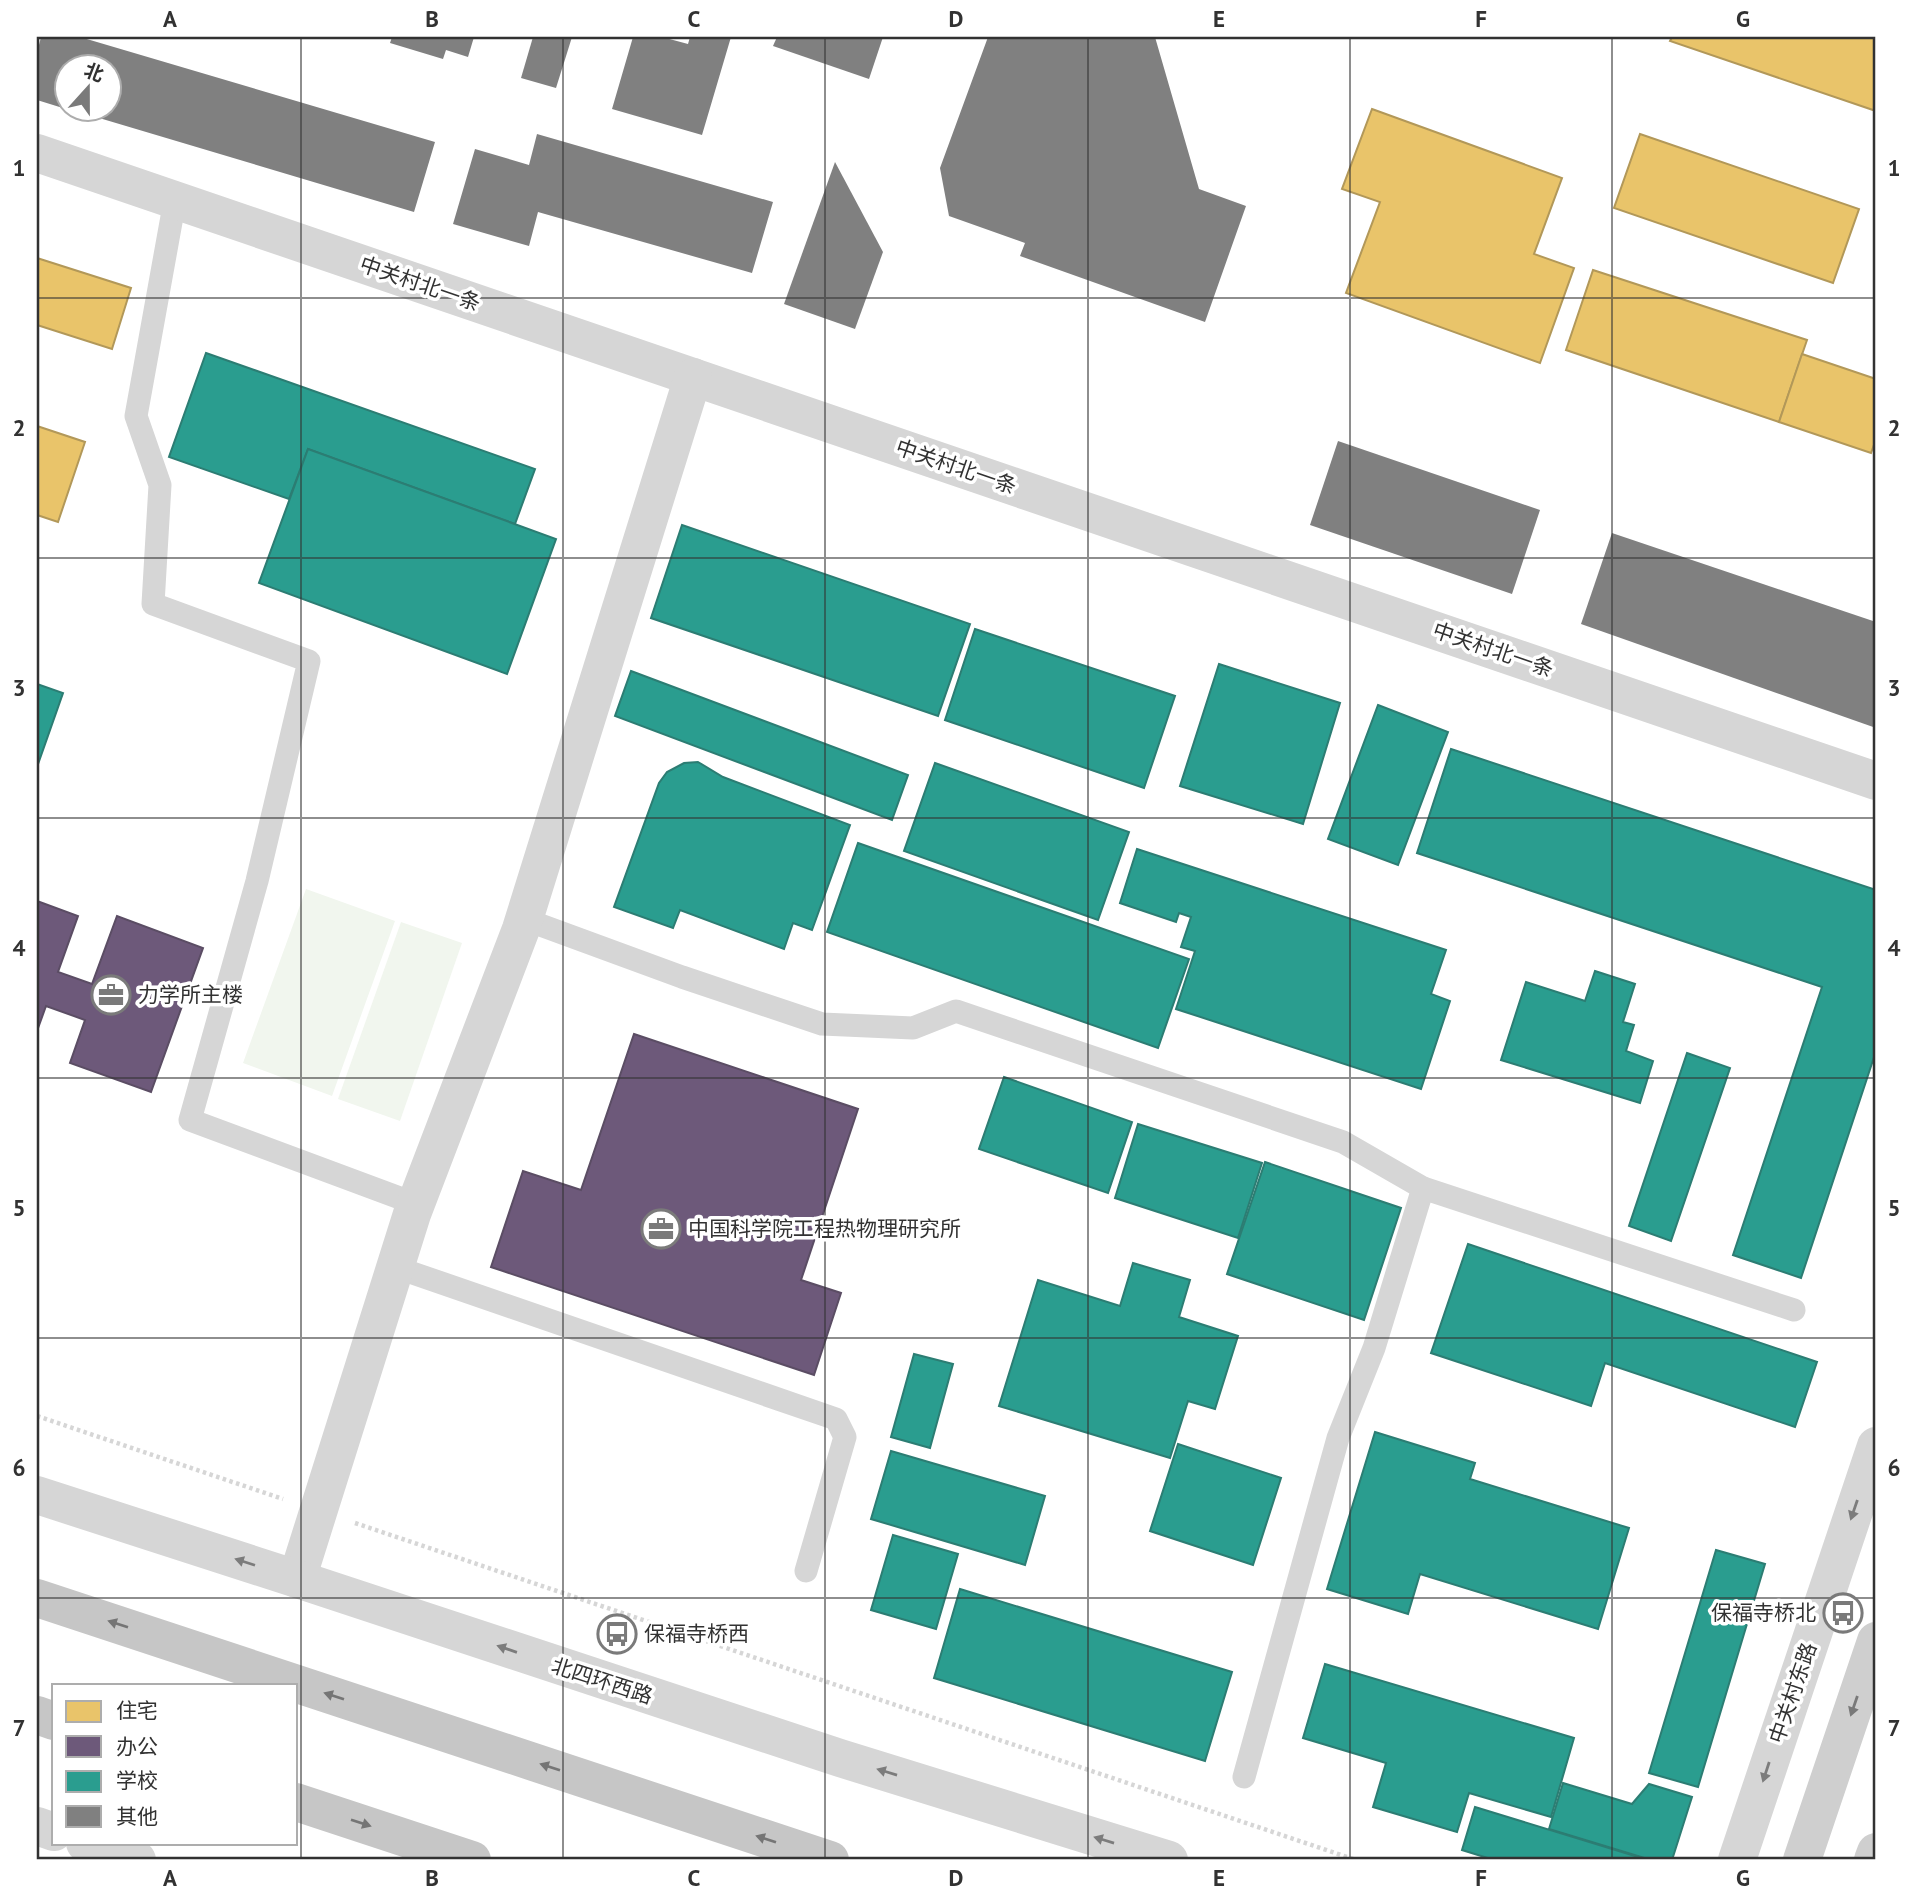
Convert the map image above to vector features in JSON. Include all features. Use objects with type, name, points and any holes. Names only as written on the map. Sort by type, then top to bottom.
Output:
[{"type":"highway","points":[[37,1598],[297,1684]]},
{"type":"highway","points":[[298,1684],[830,1860]]},
{"type":"highway","points":[[298,1803],[472,1860]]},
{"type":"main road","points":[[1802,1860],[1876,1641]]},
{"type":"main road","points":[[1874,1860],[1876,1852]]},
{"type":"street","name":"中关村北一条","points":[[37,153],[1876,781]]},
{"type":"street","points":[[297,1579],[416,1204],[524,919],[693,377]]},
{"type":"street","name":"中关村东路","points":[[1737,1860],[1876,1446]]},
{"type":"street","name":"北四环西路","points":[[37,1495],[70,1519],[297,1579],[628,1689],[1169,1860]]},
{"type":"street","points":[[88,1844],[137,1860]]},
{"type":"lane","points":[[176,200],[136,416],[160,485],[153,604],[309,661],[257,881],[190,1120],[416,1204]]},
{"type":"lane","points":[[524,919],[682,977],[822,1024],[913,1028],[956,1011],[1343,1142],[1423,1188],[1794,1310]]},
{"type":"lane","points":[[1244,1777],[1339,1438],[1374,1348],[1423,1188]]},
{"type":"lane","points":[[395,1267],[836,1419],[845,1437],[806,1571]]},
{"type":"path","points":[[37,1416],[1356,1860]]},
{"type":"shaded area","points":[[306,889],[395,921],[332,1096],[243,1063]]},
{"type":"shaded area","points":[[401,922],[462,943],[400,1121],[338,1099]]},
{"type":"building: 住宅","points":[[1672,37],[1876,37],[1876,111],[1670,41]]},
{"type":"building: 住宅","points":[[1372,109],[1562,178],[1534,254],[1574,268],[1540,363],[1346,293],[1380,202],[1342,189]]},
{"type":"building: 住宅","points":[[1640,134],[1859,209],[1833,283],[1614,208]]},
{"type":"building: 住宅","points":[[37,258],[131,288],[112,349],[37,325]]},
{"type":"building: 住宅","points":[[1593,270],[1807,340],[1779,422],[1566,350]]},
{"type":"building: 住宅","points":[[1802,354],[1876,379],[1876,439],[1871,453],[1779,422]]},
{"type":"building: 住宅","points":[[37,426],[85,442],[58,522],[37,515]]},
{"type":"building: 办公","name":"力学所主楼","points":[[37,901],[78,916],[58,972],[92,984],[117,916],[203,948],[151,1092],[70,1063],[85,1020],[46,1006],[37,1031]]},
{"type":"building: 办公","name":"中国科学院工程热物理研究所","points":[[634,1034],[858,1109],[801,1280],[841,1293],[814,1375],[491,1267],[523,1171],[581,1190]]},
{"type":"building: 学校","points":[[206,353],[535,469],[515,524],[308,449],[289,499],[169,457]]},
{"type":"building: 学校","points":[[308,449],[556,539],[507,674],[259,583]]},
{"type":"building: 学校","points":[[682,525],[970,624],[938,716],[651,618]]},
{"type":"building: 学校","points":[[975,629],[1175,696],[1144,788],[945,720]]},
{"type":"building: 学校","points":[[1219,664],[1340,703],[1303,824],[1180,786]]},
{"type":"building: 学校","points":[[631,671],[908,775],[892,820],[615,716]]},
{"type":"building: 学校","points":[[37,684],[63,693],[37,767]]},
{"type":"building: 学校","points":[[1378,705],[1448,732],[1398,865],[1328,839]]},
{"type":"building: 学校","points":[[1451,749],[1876,890],[1876,1051],[1801,1278],[1733,1255],[1822,987],[1417,853]]},
{"type":"building: 学校","points":[[698,762],[723,777],[850,825],[812,930],[793,923],[784,949],[680,910],[673,928],[614,907],[659,783],[667,772],[684,763]]},
{"type":"building: 学校","points":[[935,763],[1129,832],[1098,920],[904,851]]},
{"type":"building: 学校","points":[[858,843],[1189,959],[1158,1048],[827,932]]},
{"type":"building: 学校","points":[[1137,849],[1446,950],[1431,994],[1450,1001],[1421,1089],[1176,1009],[1195,951],[1181,947],[1191,917],[1179,913],[1176,922],[1120,903]]},
{"type":"building: 学校","points":[[1595,971],[1635,984],[1623,1022],[1634,1025],[1626,1051],[1653,1061],[1640,1103],[1501,1060],[1526,982],[1585,1001]]},
{"type":"building: 学校","points":[[1687,1053],[1730,1068],[1671,1241],[1629,1226]]},
{"type":"building: 学校","points":[[1004,1077],[1132,1122],[1108,1193],[979,1149]]},
{"type":"building: 学校","points":[[1138,1124],[1262,1163],[1238,1238],[1115,1198]]},
{"type":"building: 学校","points":[[1265,1162],[1401,1208],[1364,1320],[1227,1274]]},
{"type":"building: 学校","points":[[1468,1244],[1817,1362],[1795,1427],[1605,1363],[1591,1406],[1431,1353]]},
{"type":"building: 学校","points":[[1133,1263],[1190,1280],[1179,1317],[1238,1336],[1215,1409],[1188,1401],[1170,1458],[999,1406],[1038,1280],[1120,1306]]},
{"type":"building: 学校","points":[[914,1354],[953,1364],[930,1448],[891,1437]]},
{"type":"building: 学校","points":[[1375,1432],[1475,1463],[1470,1479],[1629,1528],[1598,1629],[1420,1574],[1408,1614],[1327,1589]]},
{"type":"building: 学校","points":[[1178,1444],[1281,1478],[1253,1565],[1150,1531]]},
{"type":"building: 学校","points":[[891,1451],[1045,1496],[1025,1565],[871,1519]]},
{"type":"building: 学校","points":[[893,1535],[958,1554],[936,1629],[871,1610]]},
{"type":"building: 学校","points":[[1716,1550],[1765,1564],[1698,1787],[1649,1773]]},
{"type":"building: 学校","points":[[960,1589],[1232,1672],[1205,1761],[934,1678]]},
{"type":"building: 学校","points":[[1325,1664],[1574,1738],[1551,1817],[1469,1793],[1457,1832],[1373,1807],[1386,1763],[1303,1738]]},
{"type":"building: 学校","points":[[1563,1783],[1632,1804],[1649,1784],[1692,1797],[1672,1860],[1651,1860],[1549,1829]]},
{"type":"building: 学校","points":[[1475,1807],[1648,1860],[1494,1860],[1462,1850]]},
{"type":"building: 其他","points":[[41,37],[80,37],[435,142],[414,212],[113,122],[122,122],[122,52],[52,52],[52,105],[37,100],[37,53]]},
{"type":"building: 其他","points":[[392,37],[474,37],[468,57],[446,50],[443,59],[390,43]]},
{"type":"building: 其他","points":[[533,37],[572,37],[556,88],[521,78]]},
{"type":"building: 其他","points":[[633,37],[662,37],[688,44],[690,37],[731,37],[702,135],[612,109]]},
{"type":"building: 其他","points":[[777,37],[883,37],[869,79],[773,46]]},
{"type":"building: 其他","points":[[988,37],[1155,37],[1199,189],[1246,206],[1205,322],[1020,256],[1025,243],[949,216],[940,168]]},
{"type":"building: 其他","points":[[537,134],[773,202],[752,273],[538,212],[529,246],[453,224],[475,149],[529,165]]},
{"type":"building: 其他","points":[[835,162],[883,252],[855,329],[784,304]]},
{"type":"building: 其他","points":[[1338,441],[1540,510],[1512,594],[1310,525]]},
{"type":"building: 其他","points":[[1612,533],[1876,622],[1876,728],[1581,624]]},
{"type":"place","name":"力学所主楼","points":[[111,995]]},
{"type":"place","name":"中国科学院工程热物理研究所","points":[[661,1229]]},
{"type":"place","name":"保福寺桥北","points":[[1843,1613]]},
{"type":"place","name":"保福寺桥西","points":[[617,1634]]}]
